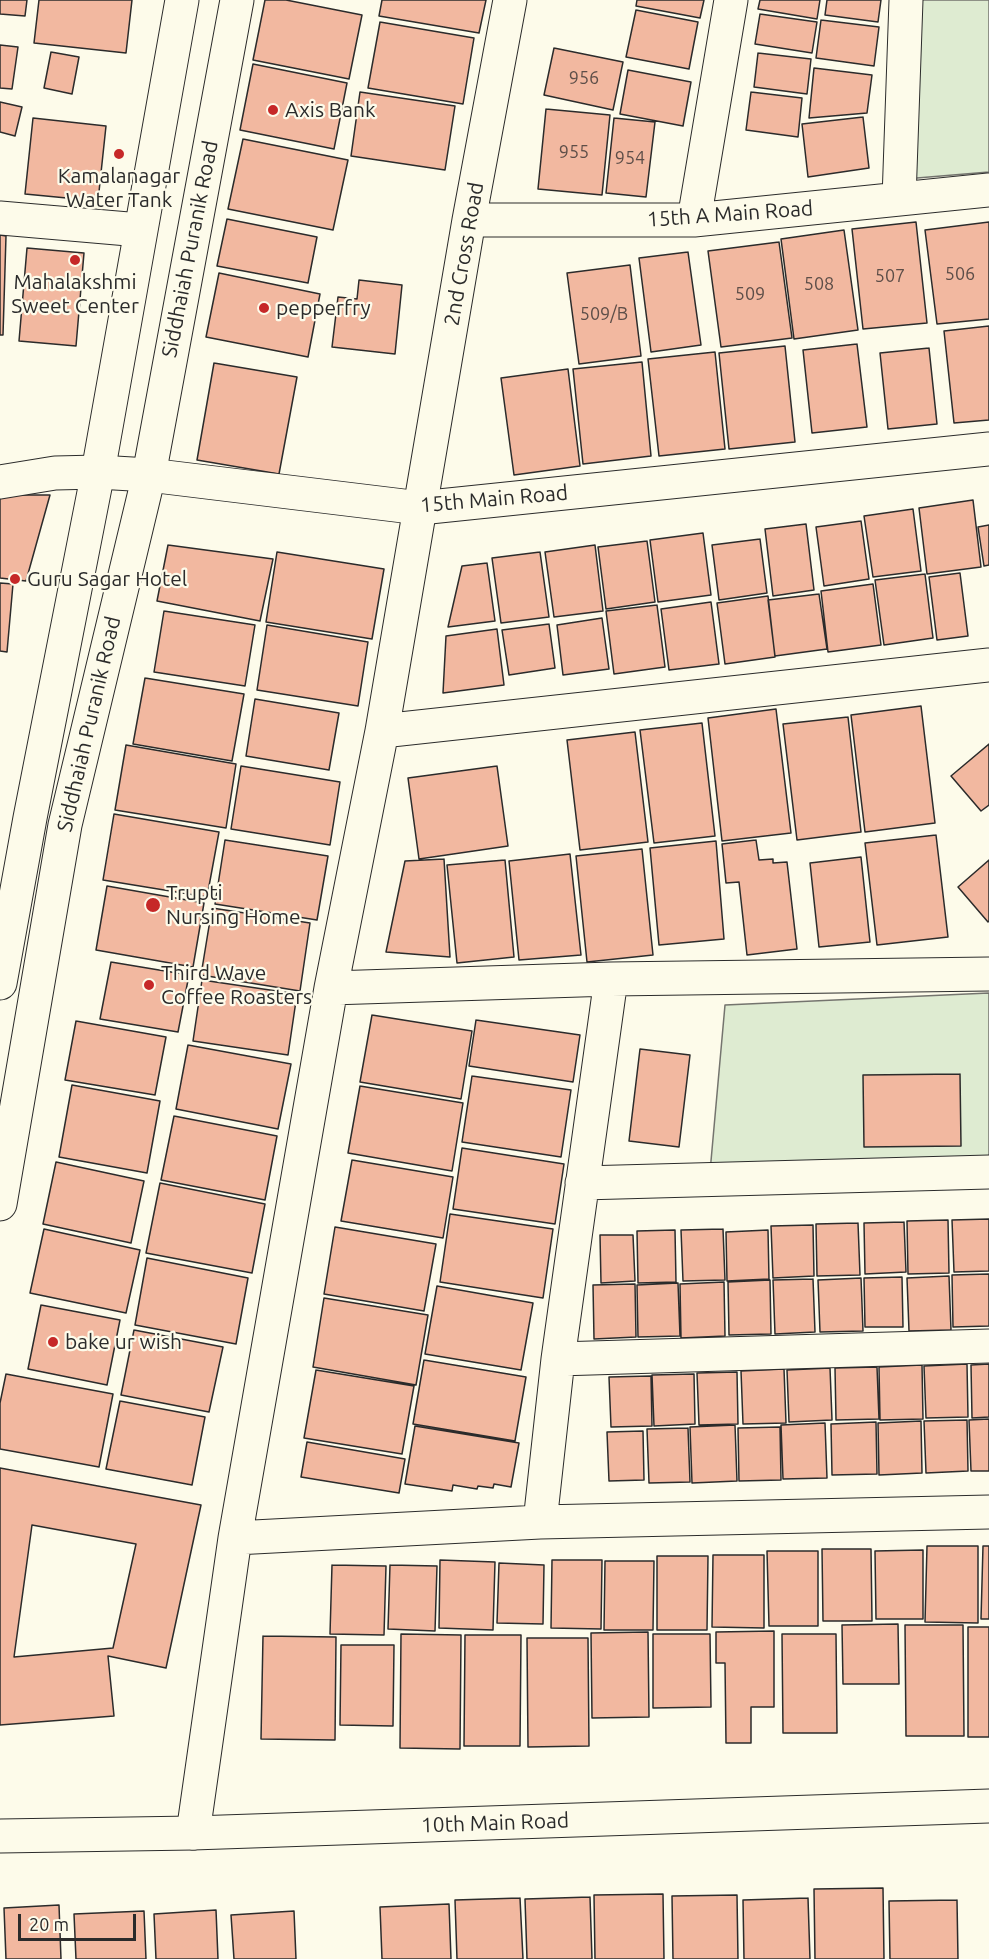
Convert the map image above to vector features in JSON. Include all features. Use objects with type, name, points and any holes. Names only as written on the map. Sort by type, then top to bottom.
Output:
[{"type":"street","name":"Siddhaiah Puranik Road","points":[[0,983],[98,472],[182,0]]},
{"type":"street","name":"Siddhaiah Puranik Road","points":[[0,1204],[65,825],[149,475],[237,0]]},
{"type":"street","name":"2nd Cross Road","points":[[193,1833],[235,1538],[331,988],[382,731],[510,0]]},
{"type":"street","points":[[694,220],[730,0]]},
{"type":"street","points":[[899,200],[906,0]]},
{"type":"street","name":"15th A Main Road","points":[[470,220],[694,220],[989,189]]},
{"type":"street","points":[[0,218],[140,230]]},
{"type":"street","name":"15th Main Road","points":[[0,482],[55,473],[98,472],[149,475],[420,508],[989,448]]},
{"type":"street","points":[[382,731],[989,665]]},
{"type":"street","points":[[331,988],[611,979],[989,974]]},
{"type":"street","points":[[540,1522],[558,1359],[611,979]]},
{"type":"street","points":[[582,1183],[989,1172]]},
{"type":"street","points":[[558,1359],[989,1346]]},
{"type":"street","points":[[235,1538],[540,1522],[989,1512]]},
{"type":"street","name":"10th Main Road","points":[[0,1836],[193,1833],[989,1806]]},
{"type":"green space","points":[[914,0],[989,0],[989,172],[905,179]]},
{"type":"green space","points":[[989,993],[989,1162],[710,1172],[725,1005]]},
{"type":"building","points":[[0,0],[27,0],[25,16],[0,14]]},
{"type":"building","points":[[39,0],[132,0],[126,53],[34,43]]},
{"type":"building","points":[[265,0],[286,0],[362,15],[349,79],[253,60]]},
{"type":"building","points":[[382,0],[486,0],[479,33],[379,16]]},
{"type":"building","points":[[637,0],[704,0],[700,18],[636,6]]},
{"type":"building","points":[[760,0],[820,0],[817,19],[758,9]]},
{"type":"building","points":[[827,0],[881,0],[878,22],[825,15]]},
{"type":"building","points":[[636,10],[698,22],[689,69],[626,57]]},
{"type":"building","points":[[760,14],[817,22],[812,53],[755,44]]},
{"type":"building","points":[[821,20],[879,27],[874,66],[816,58]]},
{"type":"building","points":[[380,22],[474,38],[463,104],[368,88]]},
{"type":"building","points":[[0,45],[18,47],[12,89],[0,88]]},
{"type":"building","points":[[554,48],[623,62],[613,110],[544,95]]},
{"type":"building","points":[[51,52],[79,57],[72,94],[44,88]]},
{"type":"building","points":[[758,53],[811,59],[807,94],[754,87]]},
{"type":"building","points":[[253,64],[347,83],[334,149],[240,130]]},
{"type":"building","points":[[814,68],[872,75],[867,113],[809,118]]},
{"type":"building","points":[[628,70],[691,82],[683,126],[620,114]]},
{"type":"building","points":[[360,92],[455,106],[445,170],[351,156]]},
{"type":"building","points":[[751,92],[802,98],[798,137],[746,130]]},
{"type":"building","points":[[0,102],[22,107],[15,136],[0,132]]},
{"type":"building","points":[[546,109],[610,115],[602,195],[538,189]]},
{"type":"building","points":[[863,117],[869,168],[808,177],[802,124]]},
{"type":"building","points":[[33,118],[106,126],[98,201],[25,194]]},
{"type":"building","points":[[614,118],[655,122],[646,197],[606,193]]},
{"type":"building","points":[[243,139],[348,160],[333,230],[228,209]]},
{"type":"building","points":[[227,219],[317,237],[308,283],[217,266]]},
{"type":"building","points":[[916,222],[927,323],[863,329],[852,229]]},
{"type":"building","points":[[989,222],[989,319],[937,324],[925,230]]},
{"type":"building","points":[[844,230],[858,330],[794,339],[781,239]]},
{"type":"building","points":[[0,235],[6,236],[3,335],[0,335]]},
{"type":"building","points":[[779,242],[792,338],[721,347],[708,251]]},
{"type":"building","points":[[27,248],[84,253],[76,346],[19,341]]},
{"type":"building","points":[[688,252],[701,345],[651,352],[639,258]]},
{"type":"building","points":[[630,265],[641,356],[579,364],[567,273]]},
{"type":"building","points":[[219,273],[320,294],[308,357],[206,337]]},
{"type":"building","points":[[359,280],[402,285],[395,354],[332,347],[338,297],[357,299]]},
{"type":"building","points":[[989,326],[989,420],[954,423],[944,331]]},
{"type":"building","points":[[857,344],[867,427],[812,433],[803,350]]},
{"type":"building","points":[[785,346],[795,442],[729,449],[719,353]]},
{"type":"building","points":[[929,348],[937,424],[888,429],[880,353]]},
{"type":"building","points":[[715,352],[725,449],[659,456],[648,359]]},
{"type":"building","points":[[642,362],[651,456],[583,464],[573,369]]},
{"type":"building","points":[[214,363],[297,377],[279,474],[197,460]]},
{"type":"building","points":[[568,369],[580,466],[514,475],[501,378]]},
{"type":"building","points":[[0,495],[50,495],[26,581],[0,578]]},
{"type":"building","points":[[973,500],[981,567],[927,574],[919,508]]},
{"type":"building","points":[[913,509],[921,571],[873,577],[864,516]]},
{"type":"building","points":[[861,521],[869,579],[824,586],[816,527]]},
{"type":"building","points":[[806,524],[814,590],[773,596],[765,529]]},
{"type":"building","points":[[989,525],[989,565],[984,566],[978,527]]},
{"type":"building","points":[[703,533],[711,595],[658,602],[650,540]]},
{"type":"building","points":[[760,539],[767,593],[719,600],[712,545]]},
{"type":"building","points":[[647,541],[655,602],[606,609],[598,547]]},
{"type":"building","points":[[168,545],[273,559],[260,621],[157,601]]},
{"type":"building","points":[[595,545],[603,611],[554,617],[545,552]]},
{"type":"building","points":[[277,552],[384,569],[372,639],[266,622]]},
{"type":"building","points":[[540,552],[549,617],[501,623],[492,558]]},
{"type":"building","points":[[487,563],[495,621],[448,627],[462,566]]},
{"type":"building","points":[[960,573],[968,636],[937,640],[929,577]]},
{"type":"building","points":[[925,574],[933,638],[884,645],[875,580]]},
{"type":"building","points":[[0,583],[13,584],[7,652],[0,651]]},
{"type":"building","points":[[873,584],[881,645],[828,652],[821,591]]},
{"type":"building","points":[[819,594],[827,649],[775,656],[768,600]]},
{"type":"building","points":[[768,596],[775,657],[725,664],[717,603]]},
{"type":"building","points":[[711,602],[719,664],[669,670],[661,609]]},
{"type":"building","points":[[657,605],[665,667],[614,674],[606,611]]},
{"type":"building","points":[[164,611],[255,625],[245,686],[154,672]]},
{"type":"building","points":[[602,618],[609,669],[563,675],[557,625]]},
{"type":"building","points":[[549,624],[555,668],[509,675],[502,630]]},
{"type":"building","points":[[267,625],[368,642],[358,706],[257,690]]},
{"type":"building","points":[[497,629],[504,685],[443,693],[446,636]]},
{"type":"building","points":[[145,678],[244,694],[232,761],[133,744]]},
{"type":"building","points":[[255,699],[339,713],[329,770],[246,756]]},
{"type":"building","points":[[921,706],[935,823],[865,832],[851,715]]},
{"type":"building","points":[[776,709],[791,833],[722,841],[708,718]]},
{"type":"building","points":[[848,717],[861,832],[797,840],[783,724]]},
{"type":"building","points":[[702,723],[715,836],[654,843],[640,730]]},
{"type":"building","points":[[635,732],[648,842],[580,850],[567,740]]},
{"type":"building","points":[[989,744],[989,805],[981,811],[951,776]]},
{"type":"building","points":[[126,745],[236,764],[226,828],[115,810]]},
{"type":"building","points":[[241,766],[340,782],[330,845],[231,829]]},
{"type":"building","points":[[497,766],[508,846],[419,859],[408,778]]},
{"type":"building","points":[[114,814],[219,832],[207,897],[103,880]]},
{"type":"building","points":[[936,835],[948,937],[877,945],[865,843]]},
{"type":"building","points":[[225,840],[328,856],[317,920],[215,904]]},
{"type":"building","points":[[756,840],[759,860],[773,859],[773,863],[787,862],[797,949],[747,955],[739,882],[726,883],[722,844]]},
{"type":"building","points":[[716,841],[724,939],[659,945],[650,848]]},
{"type":"building","points":[[642,849],[653,955],[587,962],[576,856]]},
{"type":"building","points":[[570,854],[581,955],[519,960],[509,861]]},
{"type":"building","points":[[861,857],[870,942],[819,947],[810,863]]},
{"type":"building","points":[[444,859],[450,957],[386,952],[405,861]]},
{"type":"building","points":[[505,860],[514,957],[457,963],[447,865]]},
{"type":"building","points":[[989,860],[989,921],[988,922],[958,887]]},
{"type":"building","points":[[107,886],[204,903],[193,967],[96,950]]},
{"type":"building","points":[[212,908],[310,923],[300,991],[201,975]]},
{"type":"building","points":[[111,962],[189,975],[178,1032],[100,1019]]},
{"type":"building","points":[[202,980],[297,994],[288,1055],[193,1041]]},
{"type":"building","points":[[372,1015],[472,1031],[461,1099],[360,1082]]},
{"type":"building","points":[[476,1020],[580,1035],[573,1082],[469,1066]]},
{"type":"building","points":[[76,1021],[166,1037],[155,1095],[65,1080]]},
{"type":"building","points":[[188,1045],[291,1064],[278,1129],[176,1109]]},
{"type":"building","points":[[640,1049],[690,1055],[679,1147],[629,1141]]},
{"type":"building","points":[[960,1074],[961,1146],[864,1147],[863,1075]]},
{"type":"building","points":[[472,1076],[571,1090],[561,1157],[462,1142]]},
{"type":"building","points":[[72,1085],[160,1101],[147,1173],[59,1157]]},
{"type":"building","points":[[360,1086],[463,1103],[452,1171],[348,1153]]},
{"type":"building","points":[[174,1116],[277,1136],[265,1200],[161,1180]]},
{"type":"building","points":[[462,1148],[564,1164],[555,1224],[453,1209]]},
{"type":"building","points":[[352,1160],[453,1177],[443,1238],[341,1221]]},
{"type":"building","points":[[56,1162],[144,1181],[131,1243],[43,1224]]},
{"type":"building","points":[[160,1183],[265,1204],[252,1273],[146,1253]]},
{"type":"building","points":[[450,1214],[553,1229],[543,1298],[440,1282]]},
{"type":"building","points":[[989,1219],[989,1271],[954,1272],[952,1220]]},
{"type":"building","points":[[948,1220],[949,1273],[908,1274],[907,1221]]},
{"type":"building","points":[[904,1222],[906,1272],[865,1274],[864,1223]]},
{"type":"building","points":[[858,1223],[860,1275],[817,1276],[816,1224]]},
{"type":"building","points":[[813,1225],[814,1276],[773,1278],[771,1226]]},
{"type":"building","points":[[335,1227],[436,1244],[424,1311],[324,1294]]},
{"type":"building","points":[[44,1229],[140,1250],[126,1313],[30,1293]]},
{"type":"building","points":[[723,1229],[725,1280],[683,1281],[681,1230]]},
{"type":"building","points":[[675,1230],[676,1282],[638,1283],[637,1231]]},
{"type":"building","points":[[768,1230],[769,1279],[727,1281],[726,1232]]},
{"type":"building","points":[[600,1235],[633,1235],[635,1281],[601,1283]]},
{"type":"building","points":[[147,1258],[248,1278],[236,1344],[135,1325]]},
{"type":"building","points":[[989,1274],[989,1326],[953,1327],[952,1275]]},
{"type":"building","points":[[949,1276],[951,1330],[909,1331],[907,1278]]},
{"type":"building","points":[[902,1277],[903,1327],[865,1327],[864,1278]]},
{"type":"building","points":[[861,1278],[863,1331],[820,1332],[818,1280]]},
{"type":"building","points":[[813,1279],[815,1332],[775,1334],[773,1280]]},
{"type":"building","points":[[770,1280],[771,1334],[729,1335],[728,1282]]},
{"type":"building","points":[[724,1282],[725,1336],[681,1338],[680,1284]]},
{"type":"building","points":[[678,1283],[680,1336],[638,1337],[637,1285]]},
{"type":"building","points":[[635,1284],[636,1337],[594,1339],[593,1285]]},
{"type":"building","points":[[437,1286],[533,1303],[521,1370],[425,1354]]},
{"type":"building","points":[[324,1298],[428,1315],[416,1385],[313,1367]]},
{"type":"building","points":[[41,1305],[120,1320],[107,1385],[28,1369]]},
{"type":"building","points":[[134,1330],[223,1347],[209,1412],[121,1395]]},
{"type":"building","points":[[424,1360],[526,1377],[515,1441],[413,1424]]},
{"type":"building","points":[[967,1364],[968,1417],[926,1418],[924,1366]]},
{"type":"building","points":[[989,1364],[989,1417],[972,1418],[971,1365]]},
{"type":"building","points":[[922,1365],[923,1419],[880,1420],[879,1367]]},
{"type":"building","points":[[877,1367],[879,1419],[836,1420],[835,1368]]},
{"type":"building","points":[[830,1368],[832,1420],[789,1422],[787,1370]]},
{"type":"building","points":[[784,1369],[786,1423],[743,1424],[741,1371]]},
{"type":"building","points":[[316,1370],[414,1386],[402,1454],[304,1438]]},
{"type":"building","points":[[737,1372],[738,1424],[699,1425],[697,1373]]},
{"type":"building","points":[[6,1374],[113,1394],[99,1467],[0,1449],[0,1403]]},
{"type":"building","points":[[694,1374],[695,1424],[654,1426],[652,1375]]},
{"type":"building","points":[[651,1376],[652,1426],[611,1427],[609,1377]]},
{"type":"building","points":[[120,1401],[205,1417],[192,1485],[106,1469]]},
{"type":"building","points":[[989,1419],[989,1471],[971,1471],[969,1420]]},
{"type":"building","points":[[967,1420],[968,1471],[926,1473],[924,1421]]},
{"type":"building","points":[[921,1421],[922,1473],[879,1475],[878,1423]]},
{"type":"building","points":[[876,1422],[877,1474],[832,1475],[831,1424]]},
{"type":"building","points":[[825,1423],[827,1478],[783,1479],[781,1425]]},
{"type":"building","points":[[735,1425],[737,1481],[692,1483],[690,1427]]},
{"type":"building","points":[[415,1426],[519,1443],[511,1487],[494,1484],[493,1488],[478,1486],[477,1489],[453,1485],[452,1491],[405,1484]]},
{"type":"building","points":[[780,1427],[781,1480],[739,1481],[738,1428]]},
{"type":"building","points":[[688,1428],[690,1482],[649,1483],[647,1429]]},
{"type":"building","points":[[643,1431],[644,1480],[609,1481],[607,1432]]},
{"type":"building","points":[[307,1442],[405,1459],[399,1493],[301,1477]]},
{"type":"building","points":[[0,1468],[201,1505],[166,1668],[108,1656],[114,1716],[0,1725]],"holes":[[[32,1525],[136,1544],[113,1648],[14,1657]]]},
{"type":"building","points":[[927,1546],[978,1546],[978,1623],[925,1622]]},
{"type":"building","points":[[983,1546],[989,1546],[989,1619],[981,1619]]},
{"type":"building","points":[[822,1549],[871,1549],[872,1621],[823,1621]]},
{"type":"building","points":[[923,1550],[923,1619],[876,1619],[875,1551]]},
{"type":"building","points":[[767,1551],[818,1551],[818,1626],[769,1626]]},
{"type":"building","points":[[713,1555],[764,1555],[764,1628],[712,1627]]},
{"type":"building","points":[[657,1556],[708,1556],[707,1630],[657,1630]]},
{"type":"building","points":[[440,1560],[495,1562],[493,1630],[439,1628]]},
{"type":"building","points":[[552,1560],[602,1560],[601,1629],[551,1628]]},
{"type":"building","points":[[605,1561],[654,1561],[653,1630],[604,1630]]},
{"type":"building","points":[[499,1563],[544,1565],[543,1624],[497,1623]]},
{"type":"building","points":[[332,1565],[386,1566],[384,1635],[330,1634]]},
{"type":"building","points":[[390,1565],[437,1566],[435,1631],[388,1629]]},
{"type":"building","points":[[898,1624],[899,1684],[843,1684],[842,1625]]},
{"type":"building","points":[[905,1625],[963,1625],[964,1736],[906,1736]]},
{"type":"building","points":[[968,1627],[989,1627],[989,1737],[968,1737]]},
{"type":"building","points":[[774,1631],[774,1707],[751,1707],[751,1743],[726,1743],[725,1663],[716,1663],[716,1632]]},
{"type":"building","points":[[648,1632],[649,1717],[592,1718],[591,1633]]},
{"type":"building","points":[[401,1634],[461,1635],[460,1749],[400,1748]]},
{"type":"building","points":[[653,1634],[710,1634],[711,1707],[653,1708]]},
{"type":"building","points":[[782,1634],[836,1634],[837,1733],[783,1733]]},
{"type":"building","points":[[465,1635],[521,1635],[520,1746],[464,1746]]},
{"type":"building","points":[[263,1636],[336,1637],[335,1740],[261,1739]]},
{"type":"building","points":[[527,1638],[588,1638],[589,1746],[528,1747]]},
{"type":"building","points":[[341,1645],[394,1645],[393,1726],[340,1725]]},
{"type":"building","points":[[883,1888],[884,1959],[815,1959],[814,1889]]},
{"type":"building","points":[[663,1894],[664,1959],[595,1959],[594,1895]]},
{"type":"building","points":[[737,1895],[738,1959],[673,1959],[672,1896]]},
{"type":"building","points":[[590,1897],[592,1959],[527,1959],[525,1899]]},
{"type":"building","points":[[520,1898],[523,1959],[457,1959],[455,1900]]},
{"type":"building","points":[[808,1898],[810,1959],[744,1959],[743,1900]]},
{"type":"building","points":[[957,1900],[958,1959],[890,1959],[889,1901]]},
{"type":"building","points":[[449,1904],[451,1959],[382,1959],[380,1907]]},
{"type":"building","points":[[59,1905],[61,1959],[6,1959],[4,1908]]},
{"type":"building","points":[[216,1910],[218,1959],[156,1959],[154,1914]]},
{"type":"building","points":[[144,1911],[146,1959],[76,1959],[74,1914]]},
{"type":"building","points":[[294,1911],[296,1959],[234,1959],[231,1915]]},
{"type":"place","name":"Axis Bank","points":[[273,110]]},
{"type":"place","name":"Kamalanagar Water Tank","points":[[119,154]]},
{"type":"place","name":"Mahalakshmi Sweet Center","points":[[75,260]]},
{"type":"place","name":"pepperfry","points":[[264,308]]},
{"type":"place","name":"Guru Sagar Hotel","points":[[15,579]]},
{"type":"place","name":"Trupti Nursing Home","points":[[153,905]]},
{"type":"place","name":"Third Wave Coffee Roasters","points":[[149,985]]},
{"type":"place","name":"bake ur wish","points":[[53,1342]]}]
